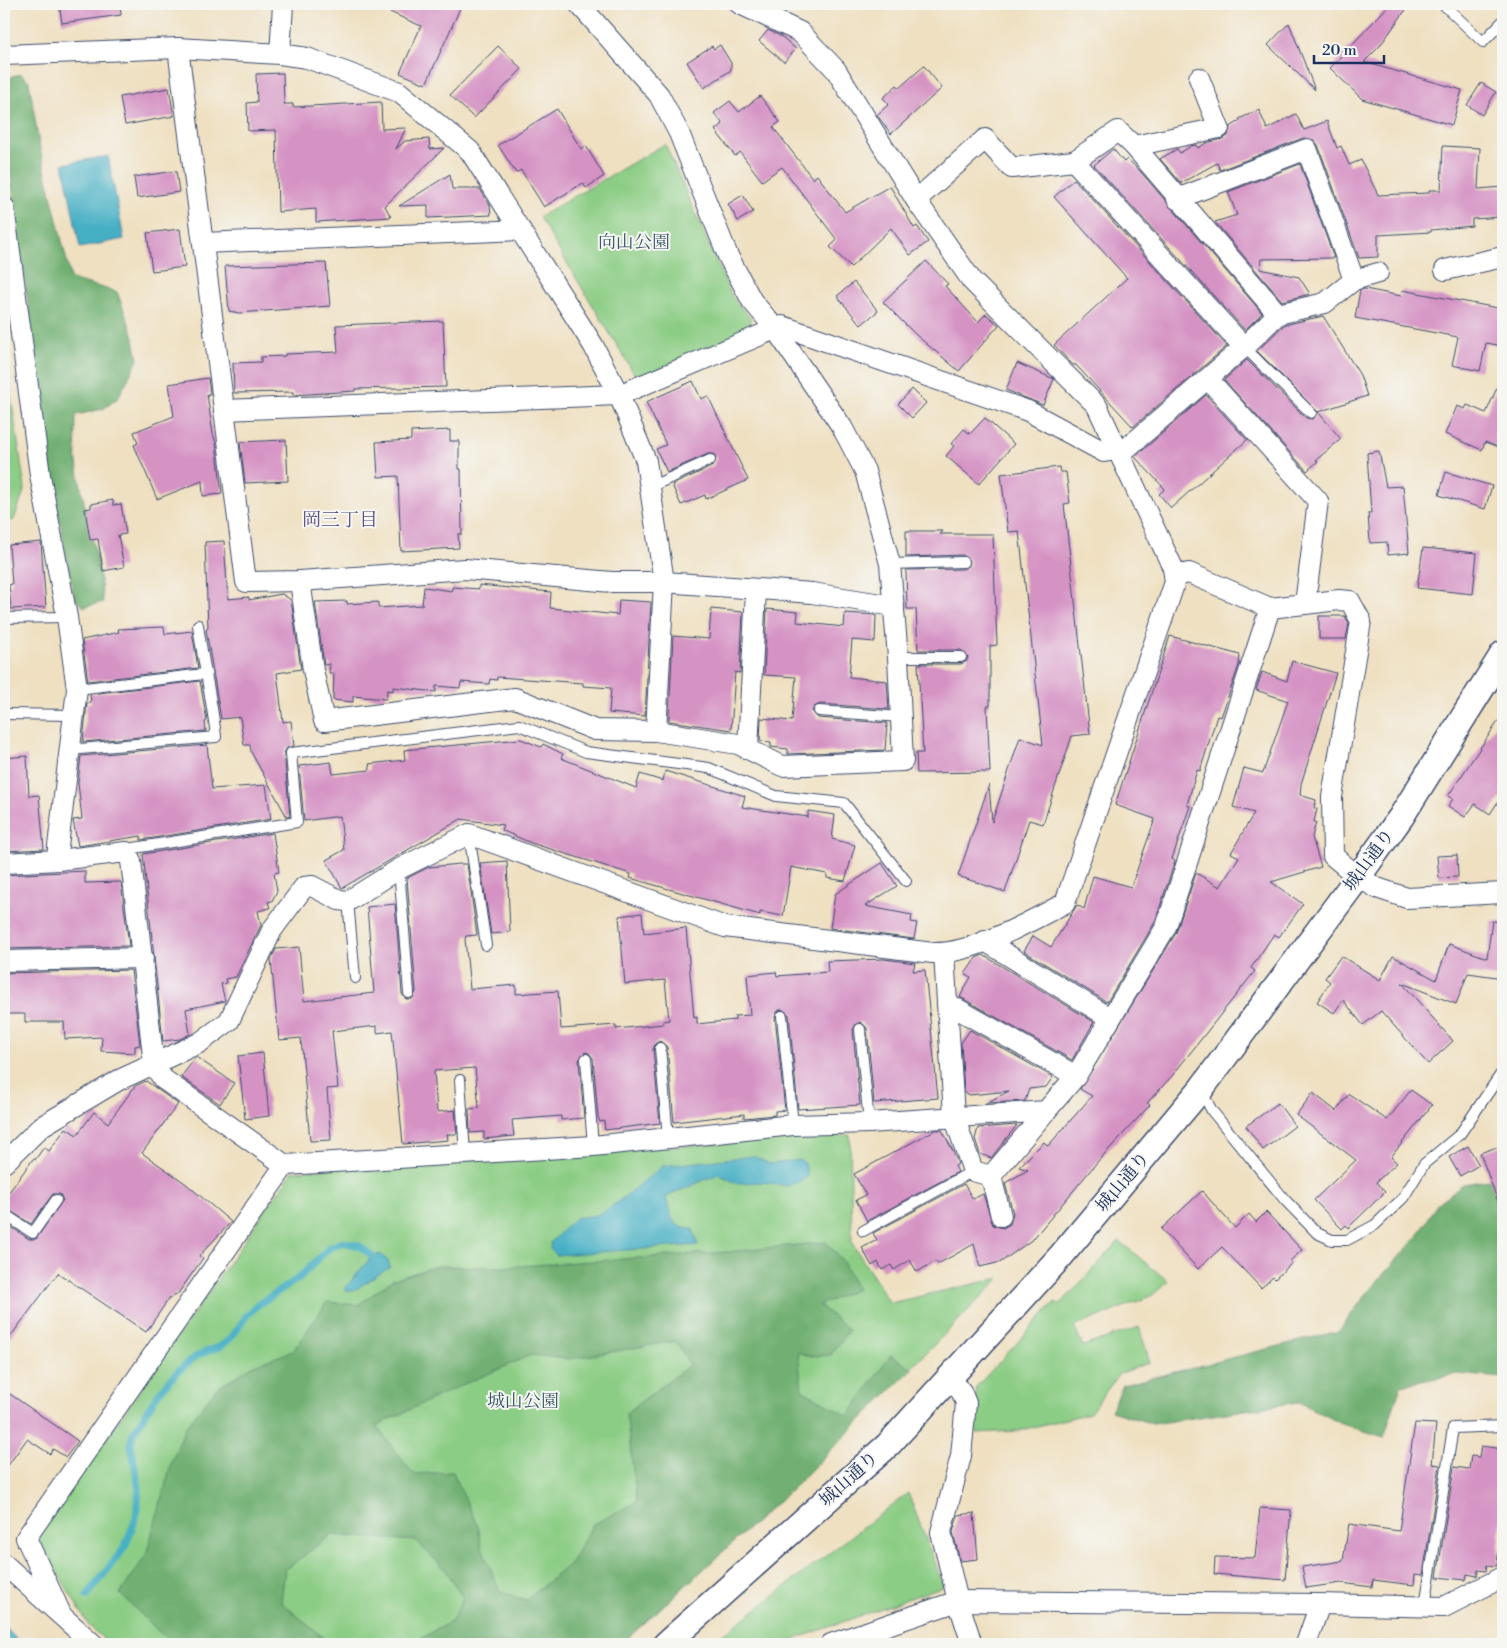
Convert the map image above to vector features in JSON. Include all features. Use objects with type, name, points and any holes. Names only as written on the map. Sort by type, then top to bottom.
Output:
[{"type":"street","points":[[280,54],[283,4]]},
{"type":"street","points":[[300,580],[312,670],[324,721],[515,698],[595,730],[656,731],[738,744],[782,766],[903,761],[898,657],[890,564],[865,471],[842,427],[774,327],[752,301],[728,256],[679,132],[659,95],[579,4]]},
{"type":"street","points":[[4,1163],[42,1126],[119,1080],[199,1042],[229,1021],[272,930],[304,887],[312,886],[339,900],[348,901],[399,869],[469,834],[725,927],[944,953],[1002,935],[1065,903],[1175,582],[1175,576],[1097,406],[972,281],[916,200],[836,70],[800,32],[740,4]]},
{"type":"street","points":[[178,48],[246,582],[465,569],[612,582],[664,582],[812,593],[894,606]]},
{"type":"street","points":[[4,55],[178,48],[280,54],[307,58],[399,92],[470,151],[593,345],[619,395],[646,461],[664,582],[656,731]]},
{"type":"street","points":[[1134,146],[1220,128],[1199,78]]},
{"type":"street","points":[[916,200],[984,139],[1012,168],[1074,161],[1118,131],[1134,146],[1177,199],[1278,314]]},
{"type":"street","points":[[1177,199],[1307,149],[1354,280]]},
{"type":"street","points":[[1074,161],[1244,347]]},
{"type":"street","points":[[4,207],[40,475],[67,617],[77,689],[68,750],[58,860]]},
{"type":"street","points":[[203,243],[521,230]]},
{"type":"street","points":[[1446,270],[1503,257]]},
{"type":"street","points":[[224,410],[619,395],[774,327],[782,326],[1028,411],[1104,452],[1126,448],[1208,379],[1278,314],[1325,303],[1354,280],[1378,273]]},
{"type":"street","points":[[1208,379],[1318,501],[1305,604]]},
{"type":"street","points":[[1175,576],[1189,573],[1270,608],[1350,601],[1361,621],[1332,797],[1333,856],[1358,877],[1377,888],[1407,898],[1503,894]]},
{"type":"street","points":[[748,749],[756,590]]},
{"type":"street","points":[[982,1174],[1046,1111],[1076,1076],[1166,927],[1270,608]]},
{"type":"street","name":"城山通り","points":[[666,1644],[888,1445],[1060,1257],[1200,1089],[1358,877],[1401,817],[1503,654]]},
{"type":"street","points":[[4,863],[58,860],[126,852],[131,860],[154,1065],[163,1079],[285,1165],[593,1146],[793,1125],[869,1123],[1046,1111]]},
{"type":"street","points":[[985,940],[1110,1018]]},
{"type":"street","points":[[944,953],[954,1116],[1002,1216]]},
{"type":"street","points":[[4,961],[143,958]]},
{"type":"street","points":[[947,1004],[1076,1076]]},
{"type":"street","points":[[61,1614],[26,1538],[285,1165]]},
{"type":"street","points":[[949,1380],[960,1391],[966,1403],[961,1456],[941,1532],[958,1601],[972,1644]]},
{"type":"street","points":[[4,1564],[93,1644]]},
{"type":"street","points":[[831,1644],[958,1601],[1320,1604],[1444,1608],[1503,1577]]},
{"type":"street","points":[[1306,1644],[1320,1604]]},
{"type":"lane","points":[[1446,4],[1445,6],[1483,42],[1503,21]]},
{"type":"lane","points":[[1244,347],[1310,414]]},
{"type":"lane","points":[[650,487],[710,460]]},
{"type":"lane","points":[[890,564],[963,562]]},
{"type":"lane","points":[[4,618],[67,617]]},
{"type":"lane","points":[[68,750],[216,737],[211,691],[204,674],[198,625]]},
{"type":"lane","points":[[898,657],[961,657]]},
{"type":"lane","points":[[77,689],[204,674]]},
{"type":"lane","points":[[820,712],[901,717]]},
{"type":"lane","points":[[4,714],[74,715]]},
{"type":"lane","points":[[126,852],[134,848],[297,822],[291,753],[519,724],[586,752],[709,768],[776,796],[844,803],[906,881]]},
{"type":"lane","points":[[469,834],[486,945]]},
{"type":"lane","points":[[399,869],[409,993]]},
{"type":"lane","points":[[348,901],[355,978]]},
{"type":"lane","points":[[782,1016],[793,1125]]},
{"type":"lane","points":[[860,1029],[869,1123]]},
{"type":"lane","points":[[660,1048],[668,1138]]},
{"type":"lane","points":[[586,1059],[593,1146]]},
{"type":"lane","points":[[1200,1089],[1212,1111],[1285,1200],[1317,1233],[1332,1240],[1348,1240],[1374,1225],[1403,1198],[1424,1164],[1460,1134],[1503,1070]]},
{"type":"lane","points":[[460,1080],[465,1154]]},
{"type":"lane","points":[[863,1231],[982,1174]]},
{"type":"lane","points":[[4,1214],[33,1232],[56,1200]]},
{"type":"lane","points":[[1424,1606],[1453,1428],[1503,1426]]},
{"type":"green space","points":[[21,74],[29,81],[39,144],[71,279],[117,292],[133,334],[138,360],[118,398],[103,409],[76,415],[78,473],[98,565],[103,602],[84,607],[74,598],[52,480],[4,127],[4,87],[12,76]]},
{"type":"green space","name":"向山公園","points":[[665,144],[732,297],[751,319],[750,328],[642,377],[635,375],[539,217]]},
{"type":"green space","points":[[4,353],[25,488],[14,520],[4,521]]},
{"type":"green space","name":"城山公園","points":[[850,1135],[852,1243],[890,1303],[1000,1278],[794,1487],[621,1644],[109,1644],[89,1626],[37,1538],[293,1171]]},
{"type":"green space","points":[[1503,1178],[1503,1378],[1457,1374],[1401,1385],[1384,1437],[1342,1424],[1299,1402],[1153,1424],[1111,1411],[1123,1385],[1339,1331],[1370,1289],[1418,1236],[1437,1204],[1463,1184]]},
{"type":"green space","points":[[1119,1241],[1168,1281],[1153,1295],[1074,1327],[1083,1346],[1139,1327],[1150,1362],[1119,1374],[1090,1413],[1017,1431],[976,1433],[976,1387],[1055,1302],[1060,1305]]},
{"type":"green space","points":[[826,1242],[842,1260],[857,1289],[819,1305],[849,1330],[831,1355],[810,1356],[798,1352],[802,1390],[848,1416],[891,1355],[912,1369],[794,1487],[621,1644],[417,1644],[418,1640],[452,1621],[463,1598],[445,1569],[416,1541],[331,1535],[285,1570],[281,1602],[331,1644],[172,1644],[120,1594],[146,1555],[172,1461],[185,1428],[216,1389],[254,1365],[293,1351],[327,1302],[358,1305],[392,1280],[437,1266],[503,1267],[728,1252]],"holes":[[[676,1341],[690,1365],[626,1413],[637,1502],[592,1525],[571,1563],[526,1600],[500,1592],[481,1545],[479,1529],[453,1472],[413,1474],[376,1426],[453,1389],[531,1355],[568,1359]]]},
{"type":"green space","points":[[908,1493],[944,1586],[781,1644],[724,1644],[721,1636]]},
{"type":"water","points":[[108,156],[124,239],[80,248],[63,164]]},
{"type":"water","points":[[753,1156],[770,1164],[799,1160],[805,1163],[808,1177],[788,1186],[763,1182],[736,1183],[718,1174],[666,1197],[673,1220],[680,1227],[693,1229],[698,1245],[556,1255],[550,1249],[551,1242],[575,1218],[597,1215],[610,1208],[663,1166]]},
{"type":"water","points":[[381,1254],[388,1261],[390,1267],[353,1291],[346,1291],[346,1287],[372,1256]]},
{"type":"water","points":[[4,1626],[21,1644],[4,1644]]},
{"type":"building","points":[[59,4],[120,4],[121,15],[62,23]]},
{"type":"building","points":[[372,4],[462,4],[426,84],[400,73],[421,26]]},
{"type":"building","points":[[1390,4],[1410,4],[1379,47],[1364,62],[1462,90],[1452,125],[1362,99],[1330,68]]},
{"type":"building","points":[[1289,23],[1315,90],[1268,45]]},
{"type":"building","points":[[768,30],[782,37],[796,49],[784,62],[759,41]]},
{"type":"building","points":[[720,45],[731,63],[731,70],[704,88],[687,62],[712,46],[714,49]]},
{"type":"building","points":[[498,46],[522,69],[474,118],[450,95]]},
{"type":"building","points":[[924,66],[942,88],[891,134],[877,115],[889,104],[883,98],[897,85],[899,88]]},
{"type":"building","points":[[283,73],[284,104],[293,104],[293,107],[381,102],[382,129],[406,128],[396,149],[405,141],[429,139],[430,149],[444,148],[385,206],[391,217],[316,222],[316,209],[278,212],[276,130],[248,131],[247,103],[257,102],[256,74]]},
{"type":"building","points":[[1481,83],[1496,92],[1482,115],[1467,105]]},
{"type":"building","points":[[169,88],[174,116],[125,125],[120,97]]},
{"type":"building","points":[[760,96],[780,122],[773,127],[813,179],[817,175],[845,212],[890,186],[914,228],[917,226],[928,242],[910,255],[891,228],[851,267],[830,247],[837,240],[782,167],[762,181],[740,152],[735,156],[715,130],[723,124],[714,113],[730,101],[739,112]]},
{"type":"building","points":[[557,109],[581,149],[586,146],[604,176],[586,188],[583,183],[544,207],[521,170],[516,173],[498,145]]},
{"type":"building","points":[[1259,110],[1267,129],[1296,114],[1304,130],[1327,121],[1337,148],[1341,146],[1349,165],[1361,160],[1378,195],[1429,193],[1429,190],[1441,190],[1443,146],[1480,148],[1478,189],[1503,187],[1503,217],[1472,219],[1472,226],[1431,230],[1431,232],[1378,235],[1378,257],[1359,258],[1318,145],[1314,140],[1303,138],[1220,170],[1217,163],[1181,183],[1160,159],[1177,149],[1180,153],[1191,146],[1196,145],[1198,148],[1206,143],[1222,139],[1228,136],[1230,127],[1240,121],[1239,119]]},
{"type":"building","points":[[1113,149],[1124,162],[1127,159],[1140,171],[1262,313],[1245,330],[1094,165]]},
{"type":"building","points":[[1300,164],[1334,258],[1261,259],[1260,269],[1299,277],[1310,294],[1282,301],[1215,222],[1237,215],[1228,192]]},
{"type":"building","points":[[176,171],[179,192],[137,198],[134,177]]},
{"type":"building","points":[[450,174],[452,189],[480,189],[490,205],[491,215],[428,218],[428,205],[399,206]]},
{"type":"building","points":[[1074,179],[1227,346],[1133,427],[1076,365],[1073,365],[1054,345],[1127,278],[1054,197]]},
{"type":"building","points":[[743,195],[753,212],[738,221],[728,204]]},
{"type":"building","points":[[180,229],[185,267],[152,271],[147,233]]},
{"type":"building","points":[[926,261],[948,284],[945,286],[978,322],[986,314],[999,325],[959,371],[916,335],[883,302]]},
{"type":"building","points":[[326,263],[330,306],[239,313],[229,311],[225,266]]},
{"type":"building","points":[[854,282],[878,311],[861,325],[837,296]]},
{"type":"building","points":[[1365,289],[1401,296],[1402,290],[1503,309],[1503,346],[1486,343],[1480,371],[1452,365],[1458,337],[1355,318],[1360,290]]},
{"type":"building","points":[[1323,316],[1360,375],[1367,396],[1318,412],[1257,351],[1284,325]]},
{"type":"building","points":[[443,321],[446,387],[355,389],[355,391],[293,395],[293,392],[234,393],[233,363],[261,362],[261,357],[285,356],[285,354],[338,352],[336,325]]},
{"type":"building","points":[[1247,360],[1306,418],[1313,419],[1318,412],[1341,439],[1316,460],[1318,461],[1307,471],[1224,380]]},
{"type":"building","points":[[1017,363],[1054,379],[1043,405],[1006,390]]},
{"type":"building","points":[[1503,374],[1503,449],[1485,442],[1482,450],[1445,434],[1457,406],[1465,409],[1467,405],[1486,413]]},
{"type":"building","points":[[208,378],[210,394],[207,394],[216,443],[222,494],[203,496],[202,481],[157,499],[134,445],[138,443],[134,432],[174,416],[169,384]]},
{"type":"building","points":[[693,381],[701,399],[708,396],[748,480],[706,499],[705,495],[681,505],[672,485],[713,466],[716,458],[714,454],[708,454],[667,472],[656,449],[666,445],[646,402]]},
{"type":"building","points":[[912,389],[926,403],[912,418],[898,404]]},
{"type":"building","points":[[1206,395],[1247,440],[1171,508],[1159,494],[1165,489],[1135,457]]},
{"type":"building","points":[[985,418],[1014,444],[979,484],[946,456],[954,446],[951,444],[964,429],[970,434]]},
{"type":"building","points":[[450,430],[450,441],[459,441],[462,534],[458,534],[459,548],[401,551],[398,476],[378,477],[376,442],[411,440],[411,432]]},
{"type":"building","points":[[286,440],[288,481],[245,483],[240,442]]},
{"type":"building","points":[[1379,451],[1386,487],[1403,486],[1409,553],[1388,555],[1387,542],[1370,543],[1368,513],[1371,513],[1367,453]]},
{"type":"building","points":[[1059,467],[1060,472],[1066,472],[1070,503],[1064,504],[1090,734],[1072,736],[1043,824],[1029,820],[1005,892],[958,876],[989,785],[992,822],[1020,737],[1043,745],[1019,531],[1008,532],[1001,474]]},
{"type":"building","points":[[1446,472],[1492,486],[1485,509],[1439,495]]},
{"type":"building","points":[[113,500],[113,505],[121,504],[126,534],[118,535],[124,567],[103,571],[98,539],[90,540],[85,509],[91,508],[91,504]]},
{"type":"building","points":[[906,531],[943,531],[940,534],[993,534],[997,645],[990,646],[990,706],[987,706],[990,772],[917,773],[916,753],[923,753],[918,664],[961,664],[967,661],[968,657],[961,650],[918,650],[916,609],[907,609],[906,570],[963,569],[969,566],[970,561],[963,555],[906,557]]},
{"type":"building","points":[[224,541],[228,599],[249,597],[249,600],[282,594],[291,600],[301,669],[277,673],[283,722],[291,721],[294,746],[287,748],[284,753],[290,816],[287,817],[251,752],[250,745],[244,745],[240,717],[221,719],[206,630],[208,628],[205,542]]},
{"type":"building","points":[[41,542],[46,607],[11,609],[9,585],[12,584],[9,545]]},
{"type":"building","points":[[1423,548],[1477,553],[1473,594],[1417,588]]},
{"type":"building","points":[[479,585],[551,592],[550,608],[618,615],[619,600],[651,602],[645,716],[609,713],[611,688],[583,686],[583,683],[497,677],[497,680],[490,679],[489,684],[461,682],[460,688],[436,686],[436,692],[393,687],[393,691],[387,690],[386,699],[353,696],[353,702],[333,700],[334,673],[329,673],[330,664],[324,665],[315,602],[347,601],[347,604],[378,602],[378,608],[422,605],[424,587],[452,591],[452,587],[479,589]]},
{"type":"building","points":[[711,609],[743,612],[740,673],[735,672],[731,730],[669,721],[673,636],[709,639]]},
{"type":"building","points":[[767,609],[798,612],[797,622],[844,627],[845,613],[876,615],[875,642],[852,640],[849,677],[887,681],[889,709],[820,704],[814,707],[812,711],[818,718],[887,723],[885,750],[788,754],[788,749],[771,747],[771,742],[760,741],[761,718],[792,721],[796,677],[764,675]]},
{"type":"building","points":[[1319,616],[1345,616],[1349,623],[1346,639],[1319,639]]},
{"type":"building","points":[[164,627],[165,634],[192,631],[198,668],[88,681],[82,640],[119,632],[118,629]]},
{"type":"building","points":[[1170,636],[1240,655],[1239,665],[1221,717],[1217,716],[1200,771],[1197,770],[1187,805],[1190,806],[1172,859],[1175,861],[1155,922],[1107,1002],[1024,951],[1033,936],[1051,947],[1077,905],[1084,909],[1093,876],[1131,887],[1155,819],[1115,805]]},
{"type":"building","points":[[1292,661],[1336,673],[1301,784],[1300,795],[1316,800],[1314,808],[1317,809],[1314,822],[1316,822],[1312,837],[1321,867],[1271,882],[1303,904],[1279,937],[1274,934],[1251,968],[1255,971],[1172,1076],[1147,1103],[1150,1105],[1099,1160],[1033,1239],[1001,1262],[980,1267],[974,1244],[938,1264],[936,1261],[917,1272],[910,1260],[894,1270],[891,1265],[882,1270],[878,1262],[872,1266],[862,1248],[877,1240],[873,1233],[964,1184],[973,1199],[983,1194],[993,1225],[1003,1228],[1010,1224],[1013,1213],[1005,1183],[1028,1170],[1019,1167],[1044,1142],[1048,1146],[1092,1096],[1080,1089],[1176,933],[1196,873],[1220,887],[1239,857],[1231,853],[1254,813],[1233,807],[1244,768],[1263,773],[1288,701],[1256,690],[1262,672],[1287,681]]},
{"type":"building","points":[[200,681],[207,721],[205,722],[206,731],[83,742],[87,703],[91,703],[90,694]]},
{"type":"building","points":[[1503,714],[1503,794],[1490,814],[1475,804],[1465,817],[1448,806],[1453,799],[1448,796]]},
{"type":"building","points":[[521,739],[541,747],[543,744],[563,754],[561,758],[636,788],[640,774],[663,781],[665,771],[745,796],[742,807],[808,817],[808,811],[835,815],[832,839],[855,845],[845,881],[827,878],[827,874],[791,867],[783,916],[760,912],[760,915],[630,878],[631,874],[531,843],[501,830],[503,825],[461,819],[342,888],[326,860],[344,850],[340,816],[304,821],[299,766],[331,762],[333,774],[370,770],[369,764],[405,760],[404,750]]},
{"type":"building","points":[[207,745],[212,789],[266,785],[271,819],[141,840],[141,836],[78,846],[73,820],[82,819],[78,783],[81,756]]},
{"type":"building","points":[[27,756],[29,796],[39,795],[44,849],[4,851],[4,758]]},
{"type":"building","points":[[273,833],[279,872],[274,873],[277,891],[272,901],[268,902],[270,908],[258,911],[261,925],[236,977],[225,979],[226,983],[221,984],[225,1001],[186,1009],[190,1034],[180,1039],[163,1041],[143,854]]},
{"type":"building","points":[[1457,855],[1458,877],[1439,878],[1437,856]]},
{"type":"building","points":[[507,861],[510,932],[491,934],[480,863]]},
{"type":"building","points":[[882,863],[897,886],[865,906],[912,915],[911,922],[917,923],[914,939],[830,928],[835,894]]},
{"type":"building","points":[[467,864],[477,935],[466,936],[465,939],[470,989],[516,985],[516,994],[558,991],[561,1029],[616,1025],[616,1029],[663,1024],[663,1021],[669,1020],[665,980],[625,984],[619,916],[642,913],[644,933],[686,928],[694,1018],[697,1017],[697,1024],[735,1020],[735,1016],[750,1015],[747,975],[776,972],[777,976],[828,972],[827,961],[884,959],[915,963],[913,971],[925,970],[938,1098],[874,1103],[867,1028],[860,1022],[856,1024],[853,1030],[860,1105],[798,1109],[789,1015],[782,1009],[778,1011],[775,1017],[785,1110],[775,1111],[775,1115],[744,1118],[744,1114],[674,1122],[667,1047],[660,1041],[656,1043],[653,1049],[660,1123],[605,1130],[604,1121],[600,1122],[598,1117],[593,1058],[589,1053],[585,1052],[579,1060],[584,1118],[561,1120],[561,1116],[512,1120],[514,1136],[484,1139],[484,1132],[470,1133],[469,1109],[479,1108],[475,1068],[434,1071],[437,1112],[455,1110],[457,1134],[447,1134],[448,1140],[403,1144],[392,1031],[377,1033],[377,1026],[332,1031],[338,1088],[327,1089],[331,1140],[310,1141],[301,1038],[279,1040],[271,959],[276,949],[299,947],[304,1001],[374,993],[367,907],[395,904],[402,994],[406,999],[412,999],[416,992],[407,878],[429,867]]},
{"type":"building","points":[[85,871],[85,883],[121,882],[129,946],[4,949],[4,875]]},
{"type":"building","points":[[1492,921],[1503,922],[1503,978],[1468,973],[1456,1004],[1402,983],[1453,1041],[1428,1064],[1381,1011],[1363,1025],[1343,1000],[1334,1013],[1317,1002],[1330,982],[1325,978],[1341,956],[1380,980],[1393,956],[1436,980],[1449,944],[1487,958]]},
{"type":"building","points":[[983,955],[1094,1022],[1072,1060],[960,997],[971,977],[965,974],[976,958]]},
{"type":"building","points":[[131,970],[140,1045],[135,1046],[135,1053],[101,1051],[102,1037],[65,1039],[64,1022],[25,1022],[25,1014],[4,1014],[4,973]]},
{"type":"building","points":[[970,1030],[1053,1077],[1046,1087],[1029,1089],[1025,1101],[986,1103],[1009,1091],[970,1095],[964,1092],[961,1043]]},
{"type":"building","points":[[263,1053],[269,1116],[245,1119],[238,1056]]},
{"type":"building","points":[[196,1057],[234,1083],[220,1104],[181,1077]]},
{"type":"building","points":[[146,1081],[178,1104],[142,1153],[185,1183],[231,1222],[199,1256],[203,1258],[177,1295],[175,1294],[172,1298],[170,1297],[146,1332],[58,1273],[4,1345],[4,1222],[29,1239],[36,1239],[63,1200],[60,1194],[53,1194],[31,1224],[4,1207],[4,1199],[33,1159],[35,1160],[44,1147],[49,1151],[66,1128],[77,1135],[94,1112],[108,1123],[135,1086]]},
{"type":"building","points":[[1411,1090],[1432,1105],[1391,1157],[1397,1163],[1376,1182],[1385,1192],[1348,1228],[1346,1225],[1342,1229],[1314,1200],[1356,1160],[1296,1115],[1313,1093],[1336,1111],[1349,1094],[1387,1120]]},
{"type":"building","points":[[1278,1103],[1295,1126],[1263,1150],[1246,1126]]},
{"type":"building","points":[[1017,1125],[991,1158],[980,1154],[975,1139],[978,1128]]},
{"type":"building","points":[[935,1130],[942,1130],[958,1164],[955,1166],[958,1172],[867,1221],[856,1200],[866,1195],[854,1174]]},
{"type":"building","points":[[1503,1145],[1503,1210],[1501,1210],[1480,1153]]},
{"type":"building","points":[[1468,1146],[1479,1165],[1460,1176],[1449,1157]]},
{"type":"building","points":[[1202,1191],[1235,1228],[1249,1214],[1256,1222],[1266,1212],[1302,1250],[1290,1261],[1292,1263],[1275,1279],[1273,1277],[1261,1288],[1222,1247],[1198,1269],[1161,1229]]},
{"type":"building","points":[[4,1390],[78,1441],[66,1457],[53,1449],[50,1454],[27,1439],[4,1471]]},
{"type":"building","points":[[1415,1423],[1436,1424],[1432,1464],[1440,1465],[1423,1575],[1415,1574],[1414,1585],[1373,1580],[1372,1587],[1341,1583],[1306,1588],[1302,1567],[1343,1561],[1349,1524],[1399,1531]]},
{"type":"building","points":[[1481,1446],[1503,1449],[1503,1505],[1497,1566],[1487,1565],[1486,1571],[1478,1570],[1477,1576],[1467,1574],[1466,1580],[1437,1577],[1454,1467],[1469,1469],[1471,1456],[1479,1457]]},
{"type":"building","points":[[1260,1508],[1291,1510],[1285,1580],[1214,1574],[1215,1557],[1255,1558]]},
{"type":"building","points":[[974,1513],[978,1559],[960,1561],[953,1532],[958,1515]]},
{"type":"waterway","points":[[87,1596],[125,1547],[136,1518],[139,1489],[131,1445],[132,1435],[157,1395],[177,1372],[198,1355],[221,1346],[231,1338],[247,1315],[259,1304],[299,1278],[330,1247],[343,1242],[360,1246],[372,1256]]},
{"type":"district","name":"岡三丁目","points":[[340,520]]}]
